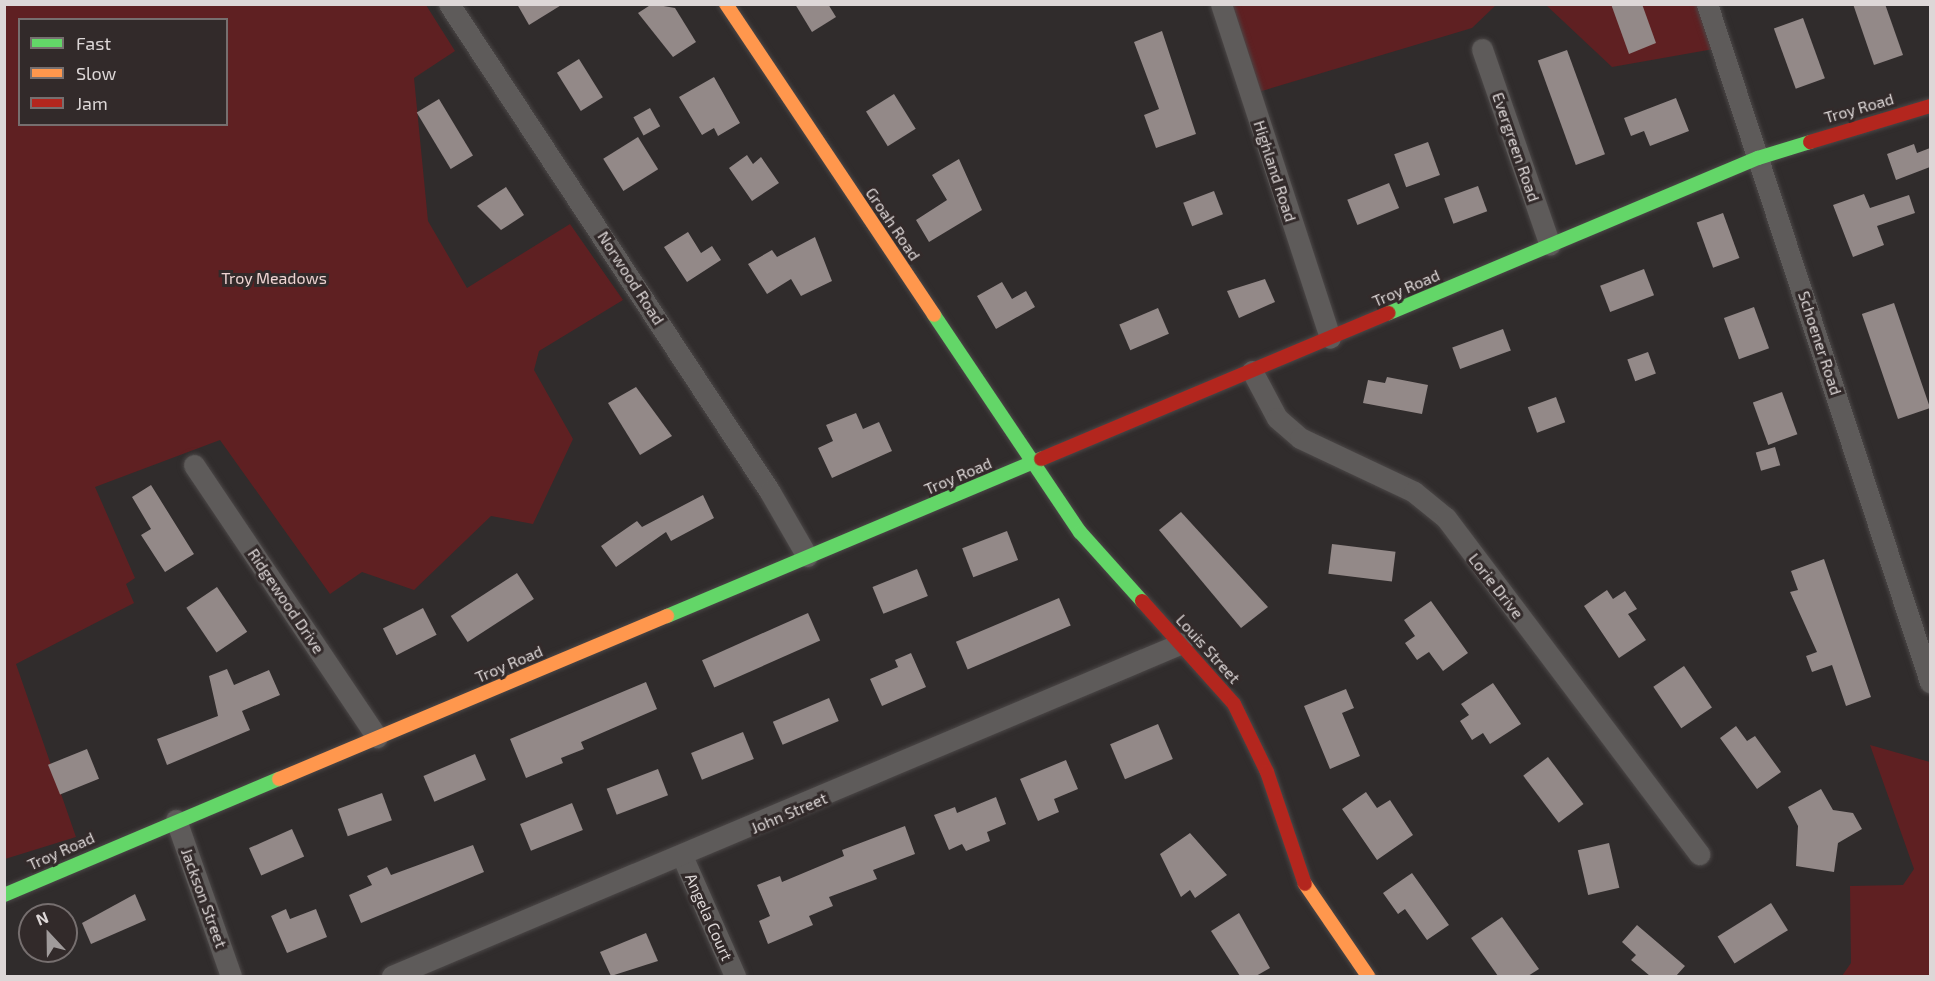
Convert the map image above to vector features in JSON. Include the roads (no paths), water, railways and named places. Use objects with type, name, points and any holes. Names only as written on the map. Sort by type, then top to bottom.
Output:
[{"type":"street","name":"Norwood Road","points":[[449,4],[807,556]]},
{"type":"street","name":"Groah Road","points":[[726,4],[1034,462]]},
{"type":"street","name":"Highland Road","points":[[1221,4],[1330,338]]},
{"type":"street","name":"Schoener Road","points":[[1707,4],[1930,682]]},
{"type":"street","name":"Evergreen Road","points":[[1482,49],[1550,245]]},
{"type":"street","name":"Troy Road","points":[[4,895],[176,820],[1758,158],[1930,106]]},
{"type":"street","name":"Lorie Drive","points":[[1251,371],[1277,418],[1300,438],[1414,492],[1446,518],[1700,854]]},
{"type":"street","name":"Louis Street","points":[[1034,462],[1080,532],[1215,678],[1253,736],[1303,881],[1368,976]]},
{"type":"street","name":"Ridgewood Drive","points":[[194,465],[377,737]]},
{"type":"street","name":"John Street","points":[[392,976],[683,858],[1182,643]]},
{"type":"street","name":"Jackson Street","points":[[176,820],[231,976]]},
{"type":"street","name":"Angela Court","points":[[683,858],[735,976]]},
{"type":"park label","name":"Troy Meadows","points":[[274,278]]}]
